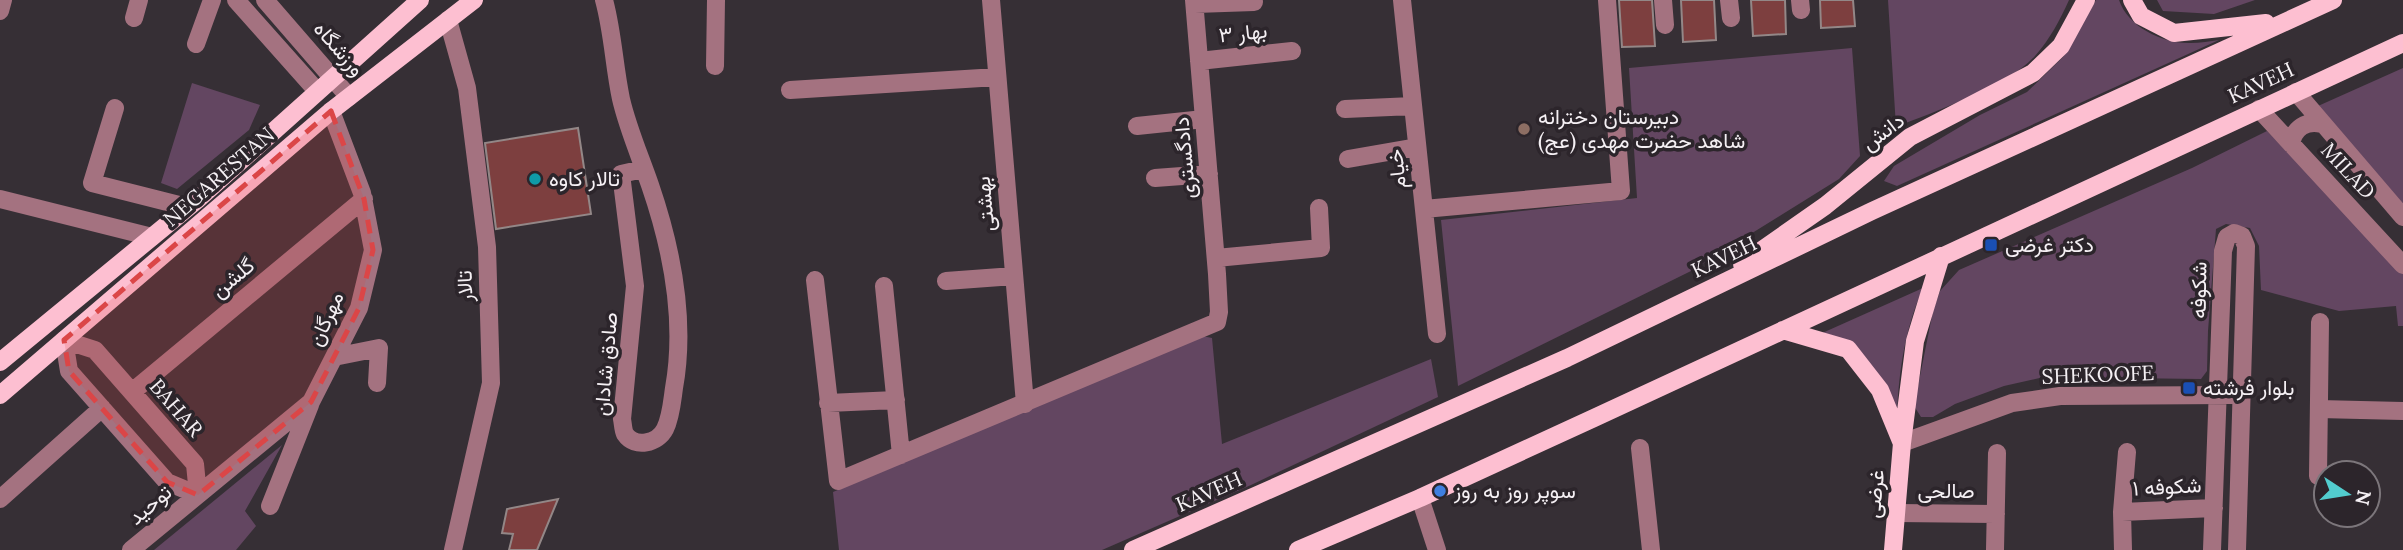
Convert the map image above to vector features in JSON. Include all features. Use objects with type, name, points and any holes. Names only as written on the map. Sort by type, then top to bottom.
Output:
[{"type":"main road","name":"NEGARESTAN","points":[[0,362],[187,207],[420,0]]},
{"type":"main road","name":"NEGARESTAN","points":[[0,395],[331,111],[474,0]]},
{"type":"main road","name":"دانش","points":[[1695,296],[1825,206],[1910,136],[2033,73],[2061,46],[2086,0]]},
{"type":"main road","points":[[2132,0],[2141,16],[2174,33],[2241,28],[2290,19]]},
{"type":"main road","name":"KAVEH","points":[[1133,550],[1554,363],[1872,211],[2333,0]]},
{"type":"main road","name":"KAVEH","points":[[1298,550],[1420,498],[2403,43]]},
{"type":"main road","points":[[317,91],[331,111]]},
{"type":"main road","name":"غرضی","points":[[1893,550],[1902,443],[1916,341],[1941,256]]},
{"type":"main road","points":[[1783,330],[1848,349],[1880,390],[1902,443]]},
{"type":"street","points":[[0,11],[4,0]]},
{"type":"street","points":[[134,18],[139,0]]},
{"type":"street","points":[[196,44],[212,0]]},
{"type":"street","name":"ورزشگاه","points":[[236,0],[317,91]]},
{"type":"street","name":"ورزشگاه","points":[[265,0],[349,97]]},
{"type":"street","name":"صادق شادان","points":[[604,0],[611,27],[621,97],[666,243],[677,302],[680,338],[668,422],[662,436],[644,443],[632,441],[624,433],[622,419],[635,286],[621,174],[643,169]]},
{"type":"street","points":[[715,66],[716,0]]},
{"type":"street","name":"بهشتی","points":[[991,0],[1025,404]]},
{"type":"street","name":"خیام","points":[[1402,0],[1437,334]]},
{"type":"street","points":[[1424,209],[1621,191],[1607,0]]},
{"type":"street","points":[[1663,0],[1665,25]]},
{"type":"street","points":[[1729,0],[1731,18]]},
{"type":"street","points":[[1195,2],[1254,2]]},
{"type":"street","name":"دادگستری","points":[[1025,404],[1217,322],[1219,312],[1216,258],[1195,2]]},
{"type":"street","name":"تالار","points":[[448,20],[467,88],[487,247],[491,383],[453,550]]},
{"type":"street","name":"بهار ۳","points":[[1199,61],[1292,51]]},
{"type":"street","points":[[790,90],[998,77]]},
{"type":"street","name":"MILAD","points":[[2296,92],[2403,217]]},
{"type":"street","points":[[1345,109],[1413,107]]},
{"type":"street","points":[[116,108],[92,183],[187,207]]},
{"type":"street","name":"MILAD","points":[[2259,109],[2403,265]]},
{"type":"street","name":"مهرگان","points":[[198,495],[311,402],[359,308],[373,250],[364,199],[331,111]]},
{"type":"street","points":[[1137,126],[1204,119]]},
{"type":"street","points":[[2291,144],[2301,126],[2315,122],[2322,124]]},
{"type":"street","points":[[1348,159],[1417,147]]},
{"type":"street","points":[[1155,178],[1209,174]]},
{"type":"street","points":[[0,199],[152,237]]},
{"type":"street","name":"گلشن","points":[[132,393],[364,199]]},
{"type":"street","points":[[1216,258],[1321,248],[1319,208]]},
{"type":"street","name":"شکوفه","points":[[2212,550],[2223,251],[2227,237],[2234,233],[2242,236],[2246,246],[2237,550]]},
{"type":"street","points":[[946,281],[1014,276]]},
{"type":"street","points":[[815,280],[838,481],[1025,404]]},
{"type":"street","points":[[884,286],[901,455]]},
{"type":"street","points":[[2318,459],[2320,322]]},
{"type":"street","points":[[64,340],[69,371],[167,482],[198,495]]},
{"type":"street","name":"BAHAR","points":[[64,340],[95,350],[195,464],[198,495]]},
{"type":"street","points":[[334,357],[379,348],[377,383]]},
{"type":"street","name":"SHEKOOFE","points":[[1902,443],[2012,404],[2060,396],[2243,395]]},
{"type":"street","points":[[828,403],[896,400]]},
{"type":"street","points":[[270,506],[311,402]]},
{"type":"street","points":[[0,499],[102,408]]},
{"type":"street","points":[[2319,409],[2403,411]]},
{"type":"street","points":[[1640,448],[1651,550]]},
{"type":"street","points":[[2123,550],[2122,512],[2127,452]]},
{"type":"street","points":[[1995,550],[1997,453]]},
{"type":"street","name":"توحید","points":[[131,550],[198,495]]},
{"type":"street","points":[[1420,498],[1437,549]]},
{"type":"street","name":"شکوفه ۱","points":[[2122,512],[2214,508]]},
{"type":"street","name":"صالحی","points":[[1896,513],[1996,514]]},
{"type":"highlighted area","points":[[331,111],[364,199],[373,250],[359,308],[311,402],[198,495],[167,482],[69,371],[64,340]]},
{"type":"shaded area","points":[[1888,0],[2069,0],[2045,43],[2023,67],[1970,97],[1896,127]]},
{"type":"shaded area","points":[[2096,0],[2119,0],[2138,26],[2169,41],[2194,43],[2219,40],[1897,186],[1884,181],[1894,166],[1980,115],[2027,92],[2063,57]]},
{"type":"shaded area","points":[[2157,0],[2255,0],[2214,14],[2163,11]]},
{"type":"shaded area","points":[[1852,48],[1860,156],[1839,179],[1691,271],[1458,386],[1441,220],[1637,198],[1629,68]]},
{"type":"shaded area","points":[[2403,68],[2403,206],[2318,106]]},
{"type":"shaded area","points":[[192,83],[260,105],[249,130],[177,189],[161,183]]},
{"type":"shaded area","points":[[2267,131],[2403,273],[2403,326],[2398,326],[2396,306],[2339,311],[2261,290],[2259,246],[2250,228],[2226,224],[2216,229],[2207,371],[2201,379],[2044,377],[2004,386],[1955,404],[1933,417],[1921,417],[1914,406],[1933,311],[1940,291],[1959,270],[2192,168]]},
{"type":"shaded area","points":[[1923,288],[1904,350],[1897,414],[1884,382],[1820,334]]},
{"type":"shaded area","points":[[1202,336],[1212,338],[1222,444],[1431,359],[1438,397],[1251,485],[1102,550],[839,550],[833,492]]},
{"type":"shaded area","points":[[282,445],[245,511],[256,526],[236,550],[154,550]]},
{"type":"building","points":[[1619,0],[1652,0],[1655,46],[1622,47]]},
{"type":"building","points":[[1681,0],[1714,0],[1716,40],[1683,42]]},
{"type":"building","points":[[1751,0],[1785,0],[1786,34],[1753,36]]},
{"type":"building","points":[[1820,0],[1853,0],[1855,26],[1821,28]]},
{"type":"building","name":"تالار کاوه","points":[[578,128],[591,214],[496,229],[485,143]]},
{"type":"building","points":[[558,499],[537,550],[509,550],[513,534],[502,533],[507,509]]},
{"type":"place","name":"دبیرستان دخترانه شاهد حضرت مهدی (عج)","points":[[1524,129]]},
{"type":"place","name":"تالار کاوه","points":[[535,179]]},
{"type":"place","name":"دکتر غرضی","points":[[1991,245]]},
{"type":"place","name":"بلوار فرشته","points":[[2189,388]]},
{"type":"place","name":"سوپر روز به روز","points":[[1440,491]]}]
